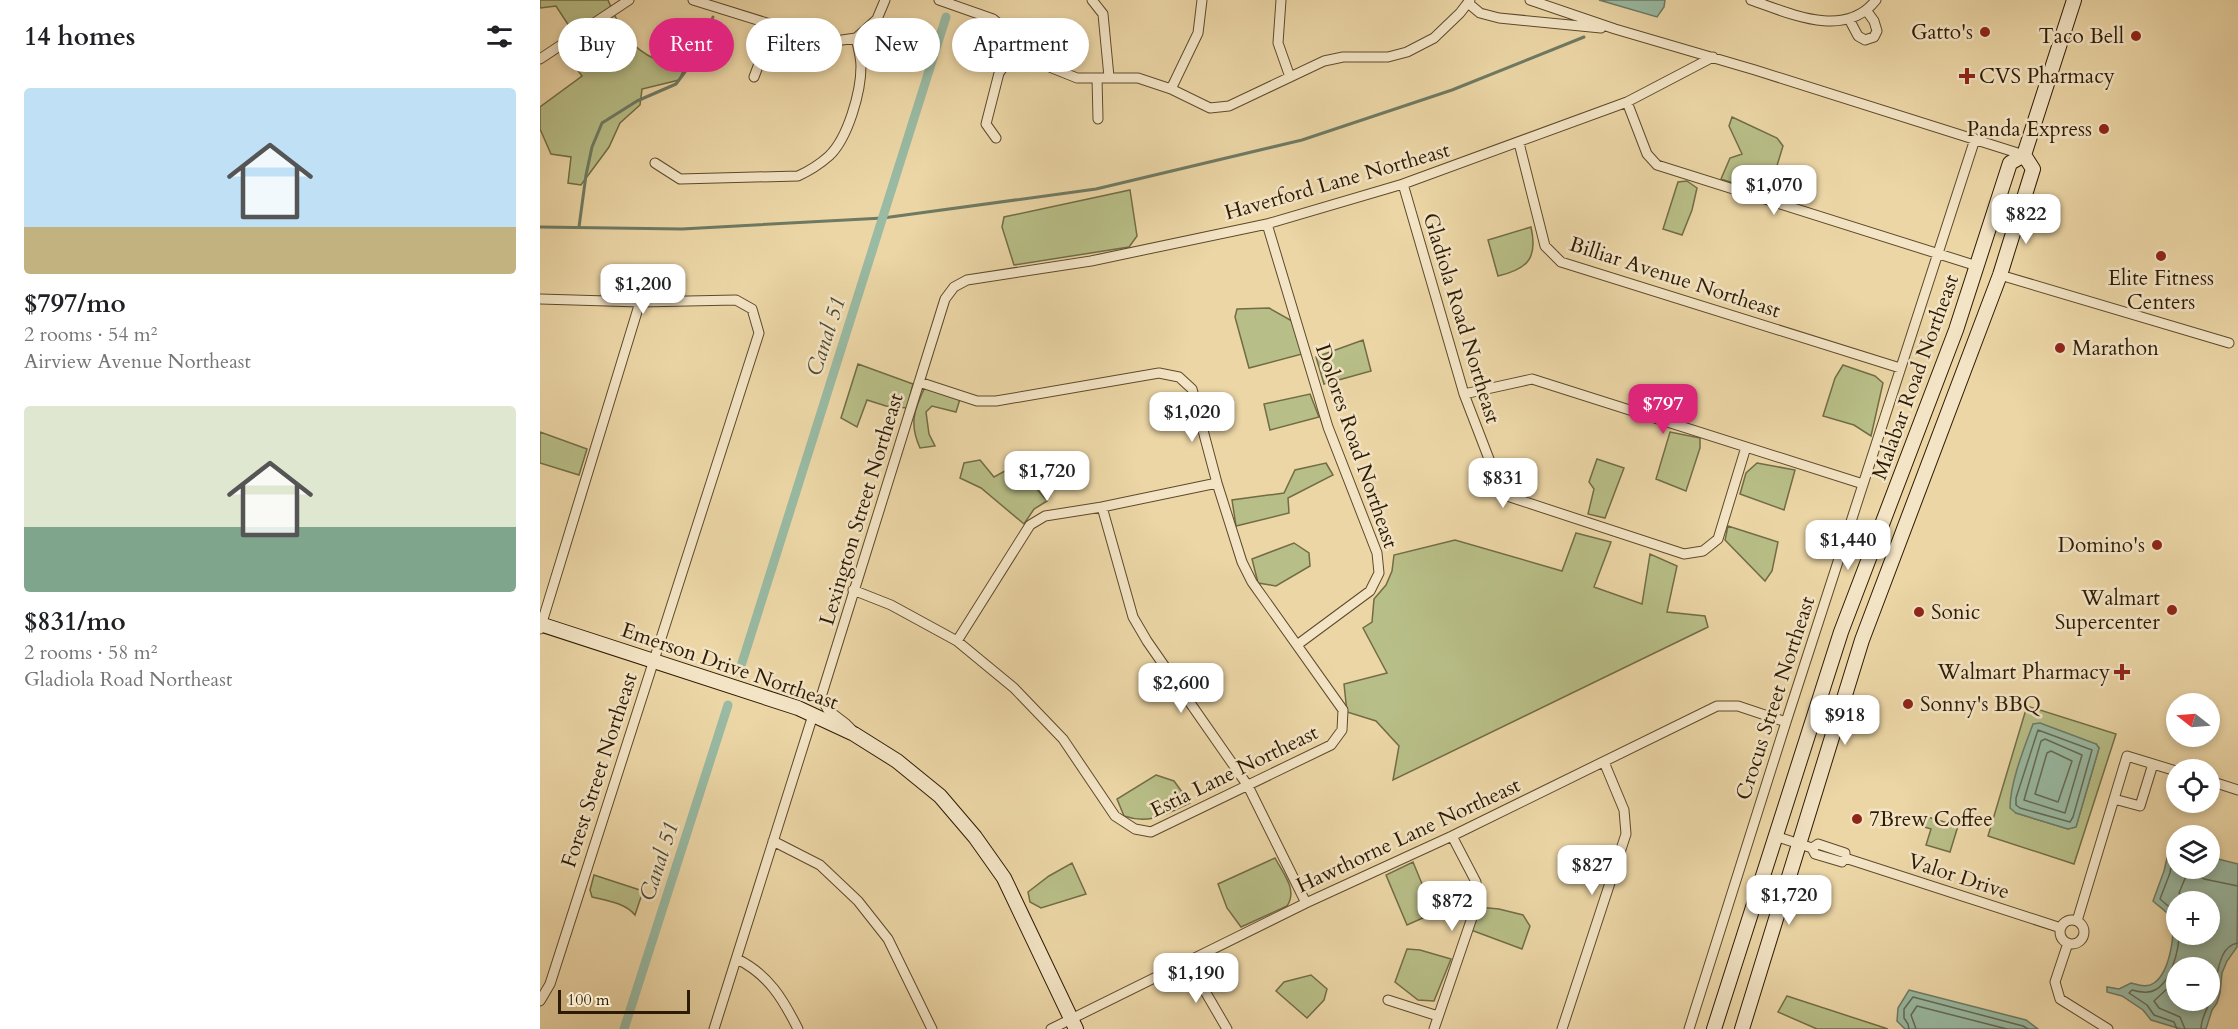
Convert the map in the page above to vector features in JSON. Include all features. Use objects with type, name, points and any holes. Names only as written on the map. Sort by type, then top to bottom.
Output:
[{"type":"main road","points":[[1742,1029],[1863,640],[2000,275],[2033,169],[2024,155],[2074,0]]},
{"type":"main road","name":"Malabar Road Northeast","points":[[1714,1029],[1841,632],[1959,319],[2010,163],[2024,155]]},
{"type":"main road","points":[[1959,319],[1969,359]]},
{"type":"main road","name":"Emerson Drive Northeast","points":[[541,626],[798,708],[855,734],[897,761],[940,796],[975,837],[1004,878],[1074,1024]]},
{"type":"main road","points":[[1726,992],[1751,1000]]},
{"type":"street","points":[[540,59],[629,0]]},
{"type":"street","points":[[693,0],[748,18]]},
{"type":"street","points":[[878,18],[885,0]]},
{"type":"street","points":[[939,0],[990,18]]},
{"type":"street","points":[[1092,0],[1103,14],[1109,77]]},
{"type":"street","points":[[1171,89],[1198,33],[1202,0]]},
{"type":"street","points":[[1281,0],[1278,43],[1290,77]]},
{"type":"street","points":[[1530,0],[1615,30],[1713,57],[2024,155]]},
{"type":"street","points":[[1751,0],[1820,21],[1850,19],[1866,10],[1876,0]]},
{"type":"street","points":[[1062,72],[1077,78],[1138,78],[1171,89],[1210,108],[1228,106],[1324,61],[1343,57],[1388,57],[1407,52],[1434,38],[1469,2],[1480,13],[1499,18],[1615,30]]},
{"type":"street","points":[[1850,19],[1858,36],[1865,40],[1874,37],[1877,31],[1874,21],[1866,10]]},
{"type":"street","name":"Haverford Lane Northeast","points":[[954,287],[967,280],[1091,261],[1266,224],[1403,184],[1628,102],[1713,57]]},
{"type":"street","points":[[754,77],[756,72]]},
{"type":"street","points":[[655,163],[680,179],[798,176],[811,170],[830,155],[844,136],[858,96],[861,72]]},
{"type":"street","points":[[996,138],[986,124],[1000,72]]},
{"type":"street","points":[[1097,78],[1098,119]]},
{"type":"street","points":[[1628,102],[1647,154],[1656,165],[1977,266]]},
{"type":"street","name":"Crocus Street Northeast","points":[[1689,1029],[1975,140]]},
{"type":"street","name":"Billiar Avenue Northeast","points":[[1519,143],[1545,246],[1561,262],[1900,368]]},
{"type":"street","name":"Gladiola Road Northeast","points":[[1403,184],[1464,394],[1499,485],[1510,497],[1684,554],[1703,551],[1718,539],[1746,447]]},
{"type":"street","name":"Dolores Road Northeast","points":[[1266,224],[1328,427],[1377,553],[1379,573],[1370,591],[1297,645]]},
{"type":"street","points":[[2000,275],[2229,343]]},
{"type":"street","name":"Lexington Street Northeast","points":[[855,734],[828,710],[821,697],[945,298],[954,287]]},
{"type":"street","points":[[540,299],[640,302],[541,626]]},
{"type":"street","name":"Forest Street Northeast","points":[[540,1000],[549,984],[759,333],[752,309],[736,300],[640,302]]},
{"type":"street","points":[[919,382],[977,401],[996,401],[1160,373],[1179,377],[1192,389],[1216,483],[1242,562],[1252,582],[1297,645]]},
{"type":"street","points":[[1464,394],[1532,379],[1863,484]]},
{"type":"street","points":[[853,590],[891,605],[957,641],[1030,525],[1045,516],[1102,507],[1216,483]]},
{"type":"street","points":[[1102,507],[1133,616],[1147,641],[1248,786],[1306,903]]},
{"type":"street","name":"Estia Lane Northeast","points":[[957,641],[1014,688],[1063,739],[1115,816],[1135,829],[1150,832],[1331,745],[1342,730],[1343,710],[1297,645]]},
{"type":"street","name":"Hawthorne Lane Northeast","points":[[1051,1029],[1074,1024],[1188,962],[1306,903],[1452,836],[1717,706],[1738,706],[1786,722]]},
{"type":"street","points":[[714,1029],[813,715]]},
{"type":"street","points":[[2077,921],[2127,756],[2166,768]]},
{"type":"street","points":[[1562,1029],[1626,834],[1624,810],[1604,762]]},
{"type":"street","points":[[2114,798],[2140,806],[2153,764]]},
{"type":"street","points":[[2220,784],[2238,790]]},
{"type":"street","points":[[1434,1029],[1476,903],[1476,882],[1452,836]]},
{"type":"street","name":"Valor Drive","points":[[1775,836],[1812,848],[1818,844],[1845,853],[1845,858],[2061,928]]},
{"type":"street","points":[[772,841],[820,865],[858,901],[888,939],[932,1029]]},
{"type":"street","points":[[2070,920],[2077,921],[2084,930],[2082,937],[2077,942],[2068,943],[2061,936],[2061,928],[2070,920]]},
{"type":"street","points":[[2068,943],[2055,982],[2060,999],[2108,1029]]},
{"type":"street","points":[[737,959],[752,966],[778,992],[798,1029]]},
{"type":"street","points":[[1188,962],[1227,1029]]},
{"type":"street","points":[[1388,1000],[1438,1016]]},
{"type":"shaded area","points":[[540,0],[608,0],[616,18],[564,18],[556,6],[540,8]]},
{"type":"shaded area","points":[[637,47],[649,56],[649,72],[683,72],[679,80],[642,89],[640,105],[620,123],[609,147],[581,185],[568,183],[571,157],[551,154],[540,129],[540,107],[582,76],[579,72],[637,72]]},
{"type":"shaded area","points":[[1732,117],[1777,138],[1783,146],[1768,195],[1721,179],[1730,158],[1742,154],[1729,126]]},
{"type":"shaded area","points":[[1687,181],[1697,188],[1692,210],[1682,235],[1663,229],[1678,182]]},
{"type":"shaded area","points":[[1130,190],[1137,236],[1129,247],[1014,265],[1002,227],[1004,217]]},
{"type":"shaded area","points":[[1531,227],[1533,247],[1528,260],[1517,270],[1498,276],[1488,240]]},
{"type":"shaded area","points":[[1269,308],[1292,321],[1302,354],[1249,368],[1235,317],[1237,309]]},
{"type":"shaded area","points":[[1363,340],[1371,371],[1324,384],[1316,357]]},
{"type":"shaded area","points":[[858,364],[913,384],[907,408],[886,406],[867,400],[857,427],[841,418]]},
{"type":"shaded area","points":[[1843,365],[1875,376],[1883,383],[1871,436],[1854,425],[1823,416],[1835,378]]},
{"type":"shaded area","points":[[925,387],[960,399],[956,412],[932,406],[926,412],[929,434],[935,446],[920,448],[915,432],[914,417]]},
{"type":"shaded area","points":[[1310,394],[1319,417],[1270,430],[1264,404]]},
{"type":"shaded area","points":[[540,432],[587,449],[579,475],[540,463]]},
{"type":"shaded area","points":[[1670,432],[1700,438],[1700,448],[1686,491],[1656,479]]},
{"type":"shaded area","points":[[1597,459],[1624,468],[1605,518],[1588,514],[1594,489],[1589,482]]},
{"type":"shaded area","points":[[980,460],[994,477],[1018,464],[1031,465],[1036,488],[1047,501],[1034,509],[1024,524],[981,488],[960,478],[964,463]]},
{"type":"shaded area","points":[[1326,463],[1333,475],[1288,498],[1289,513],[1236,526],[1232,500],[1284,493],[1295,470]]},
{"type":"shaded area","points":[[1757,463],[1795,470],[1784,510],[1740,494],[1746,473]]},
{"type":"shaded area","points":[[1728,526],[1778,542],[1772,571],[1765,581],[1725,540]]},
{"type":"shaded area","points":[[1576,533],[1611,542],[1594,587],[1642,604],[1650,554],[1677,566],[1667,612],[1705,616],[1708,627],[1393,780],[1399,746],[1376,721],[1347,712],[1344,684],[1387,673],[1363,628],[1372,622],[1374,599],[1386,585],[1392,571],[1394,555],[1455,540],[1562,571]]},
{"type":"shaded area","points":[[1294,543],[1309,553],[1310,566],[1276,586],[1258,583],[1252,559]]},
{"type":"shaded area","points":[[2027,706],[2116,734],[2074,864],[1988,836]],"holes":[[[2096,744],[2099,748],[2076,827],[2068,829],[2016,813]]]},
{"type":"shaded area","points":[[1156,775],[1174,781],[1190,803],[1150,819],[1124,816],[1117,799]]},
{"type":"shaded area","points":[[1921,815],[1958,826],[1950,852],[1926,845],[1931,829],[1918,825]]},
{"type":"shaded area","points":[[1275,858],[1290,888],[1290,900],[1287,906],[1241,927],[1227,908],[1218,884]]},
{"type":"shaded area","points":[[1413,862],[1434,913],[1407,925],[1386,875]]},
{"type":"shaded area","points":[[1072,863],[1086,894],[1041,908],[1030,902],[1028,892],[1049,876]]},
{"type":"shaded area","points":[[594,875],[643,891],[635,915],[621,905],[592,897],[590,890]]},
{"type":"shaded area","points":[[1478,907],[1523,915],[1530,926],[1522,949],[1471,930]]},
{"type":"shaded area","points":[[1407,949],[1420,950],[1451,959],[1434,1001],[1418,1000],[1395,982]]},
{"type":"shaded area","points":[[1311,975],[1327,989],[1324,1000],[1307,1018],[1276,991],[1284,982]]},
{"type":"shaded area","points":[[1787,996],[1888,1029],[1817,1029],[1778,1012]]},
{"type":"water","points":[[1599,0],[1665,0],[1664,7],[1657,17]]},
{"type":"water","points":[[2040,723],[2096,744],[2099,748],[2076,827],[2068,829],[2016,813],[2010,808],[2012,788],[2022,755],[2033,724]]},
{"type":"water","points":[[2220,860],[2238,864],[2237,947],[2222,973],[2220,993],[2220,957],[2169,957],[2171,945],[2220,945],[2220,891],[2166,891],[2166,912],[2153,901],[2166,862],[2166,879],[2220,879]]},
{"type":"water","points":[[2166,966],[2166,1011],[2212,1011],[2206,1029],[2181,1029],[2151,1020],[2143,1010],[2122,996],[2107,992],[2107,987],[2119,989],[2131,983],[2151,985]]},
{"type":"water","points":[[1909,990],[2026,1020],[2038,1029],[1905,1029],[1897,1021],[1898,1008]]},
{"type":"waterway","points":[[579,227],[592,147],[602,123],[637,101],[676,84],[693,61],[713,17]]},
{"type":"waterway","name":"Canal 51","points":[[741,666],[946,17]]},
{"type":"waterway","points":[[540,227],[682,229],[883,218],[1096,189],[1302,140],[1452,90],[1584,37]]},
{"type":"waterway","name":"Canal 51","points":[[624,1029],[728,705]]},
{"type":"place","name":"Gatto's","points":[[1985,32]]},
{"type":"place","name":"Taco Bell","points":[[2136,36]]},
{"type":"place","name":"CVS Pharmacy","points":[[1967,76]]},
{"type":"place","name":"Panda Express","points":[[2104,129]]},
{"type":"place","name":"Elite Fitness Centers","points":[[2161,256]]},
{"type":"place","name":"Marathon","points":[[2060,348]]},
{"type":"place","name":"Domino's","points":[[2157,545]]},
{"type":"place","name":"Walmart Supercenter","points":[[2172,610]]},
{"type":"place","name":"Sonic","points":[[1919,612]]},
{"type":"place","name":"Walmart Pharmacy","points":[[2122,672]]},
{"type":"place","name":"Sonny's BBQ","points":[[1908,704]]},
{"type":"place","name":"7Brew Coffee","points":[[1857,819]]}]
